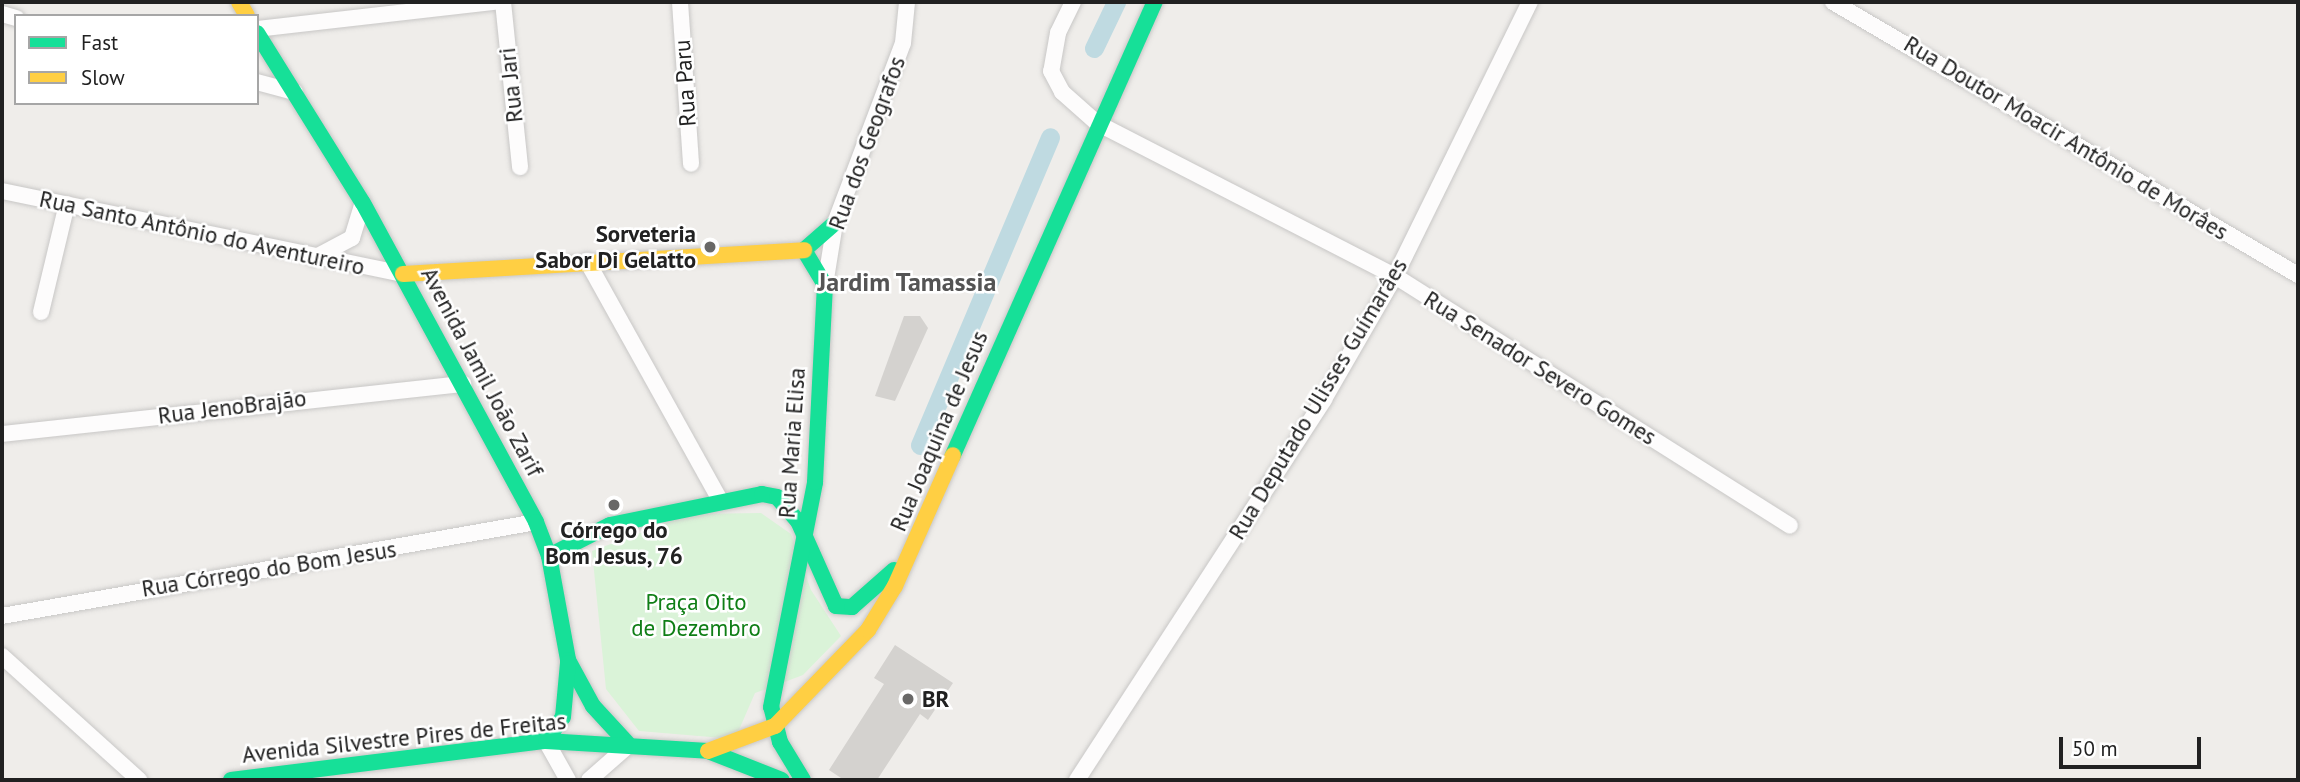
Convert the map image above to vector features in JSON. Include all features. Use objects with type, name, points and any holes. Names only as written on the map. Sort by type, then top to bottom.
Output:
[{"type":"main road","name":"Rua Joaquina de Jesus","points":[[775,726],[860,639],[911,552],[1097,122],[1155,2]]},
{"type":"main road","name":"Avenida Jamil João Zarif","points":[[259,34],[363,202],[536,522],[549,556],[568,660],[593,706],[629,745]]},
{"type":"main road","points":[[403,274],[804,250],[835,223]]},
{"type":"main road","points":[[804,250],[825,285]]},
{"type":"main road","name":"Rua Maria Elisa","points":[[775,726],[772,681],[807,537],[825,285]]},
{"type":"main road","points":[[549,556],[610,525],[719,498],[777,497],[807,537],[828,596],[845,608],[863,600],[911,552]]},
{"type":"main road","points":[[546,741],[563,718],[568,660]]},
{"type":"main road","points":[[775,726],[803,780]]},
{"type":"main road","name":"Avenida Silvestre Pires de Freitas","points":[[708,751],[775,726]]},
{"type":"main road","name":"Avenida Silvestre Pires de Freitas","points":[[233,780],[546,741],[708,751],[782,780]]},
{"type":"street","points":[[259,31],[495,2]]},
{"type":"street","name":"Rua Jari","points":[[503,2],[520,167]]},
{"type":"street","name":"Rua Paru","points":[[680,2],[691,164]]},
{"type":"street","name":"Rua dos Geografos","points":[[825,285],[835,223],[903,43],[908,2]]},
{"type":"street","points":[[1073,2],[1058,33],[1051,71],[1062,92],[1097,122]]},
{"type":"street","name":"Rua Deputado Ulisses Guímarâes","points":[[1077,780],[1324,399],[1395,276],[1530,2]]},
{"type":"street","name":"Rua Doutor Moacir Antônio de Morâes","points":[[1833,2],[2298,275]]},
{"type":"street","points":[[259,83],[295,92]]},
{"type":"street","name":"Rua Senador Severo Gomes","points":[[1097,122],[1395,276],[1790,526]]},
{"type":"street","name":"Rua Santo Antônio do Aventureiro","points":[[2,191],[312,259],[403,274]]},
{"type":"street","points":[[312,259],[352,239],[363,202]]},
{"type":"street","points":[[41,312],[67,204]]},
{"type":"street","points":[[587,261],[719,498]]},
{"type":"street","name":"Rua JenoBrajão","points":[[2,434],[463,384]]},
{"type":"street","name":"Rua Córrego do Bom Jesus","points":[[2,616],[536,522]]},
{"type":"street","points":[[2,656],[139,780]]},
{"type":"street","points":[[546,741],[568,780]]},
{"type":"street","points":[[589,780],[629,745]]},
{"type":"green space","name":"Praça Oito de Dezembro","points":[[761,513],[791,534],[811,590],[841,636],[803,675],[755,693],[735,739],[639,731],[606,689],[592,551],[691,514]]},
{"type":"building","points":[[904,316],[920,316],[928,328],[895,401],[875,396]]},
{"type":"building","name":"BR","points":[[895,645],[953,683],[928,720],[920,714],[877,780],[844,780],[829,770],[884,684],[874,678]]},
{"type":"waterway","points":[[1094,48],[1116,2]]},
{"type":"waterway","points":[[920,445],[1050,137]]},
{"type":"traffic: fast","points":[[953,455],[1155,2]]},
{"type":"traffic: fast","points":[[259,36],[363,203],[536,522],[549,556],[568,660],[593,706],[629,745]]},
{"type":"traffic: fast","points":[[804,250],[835,223]]},
{"type":"traffic: fast","points":[[803,780],[780,742],[771,707],[815,482],[825,285],[804,250]]},
{"type":"traffic: fast","points":[[549,556],[610,525],[762,494],[777,497],[798,521],[836,606],[852,607],[894,570]]},
{"type":"traffic: fast","points":[[546,741],[563,717],[568,663]]},
{"type":"traffic: fast","points":[[231,780],[546,741],[708,751],[782,780]]},
{"type":"traffic: slow","points":[[239,2],[246,14]]},
{"type":"traffic: slow","points":[[403,274],[804,250]]},
{"type":"traffic: slow","points":[[708,751],[775,726],[868,630],[895,586],[953,455]]},
{"type":"place","name":"Sorveteria Sabor Di Gelatto","points":[[710,247]]},
{"type":"place","name":"Córrego do Bom Jesus, 76","points":[[614,505]]},
{"type":"place","name":"BR","points":[[908,699]]},
{"type":"district","name":"Jardim Tamassia","points":[[907,282]]}]
